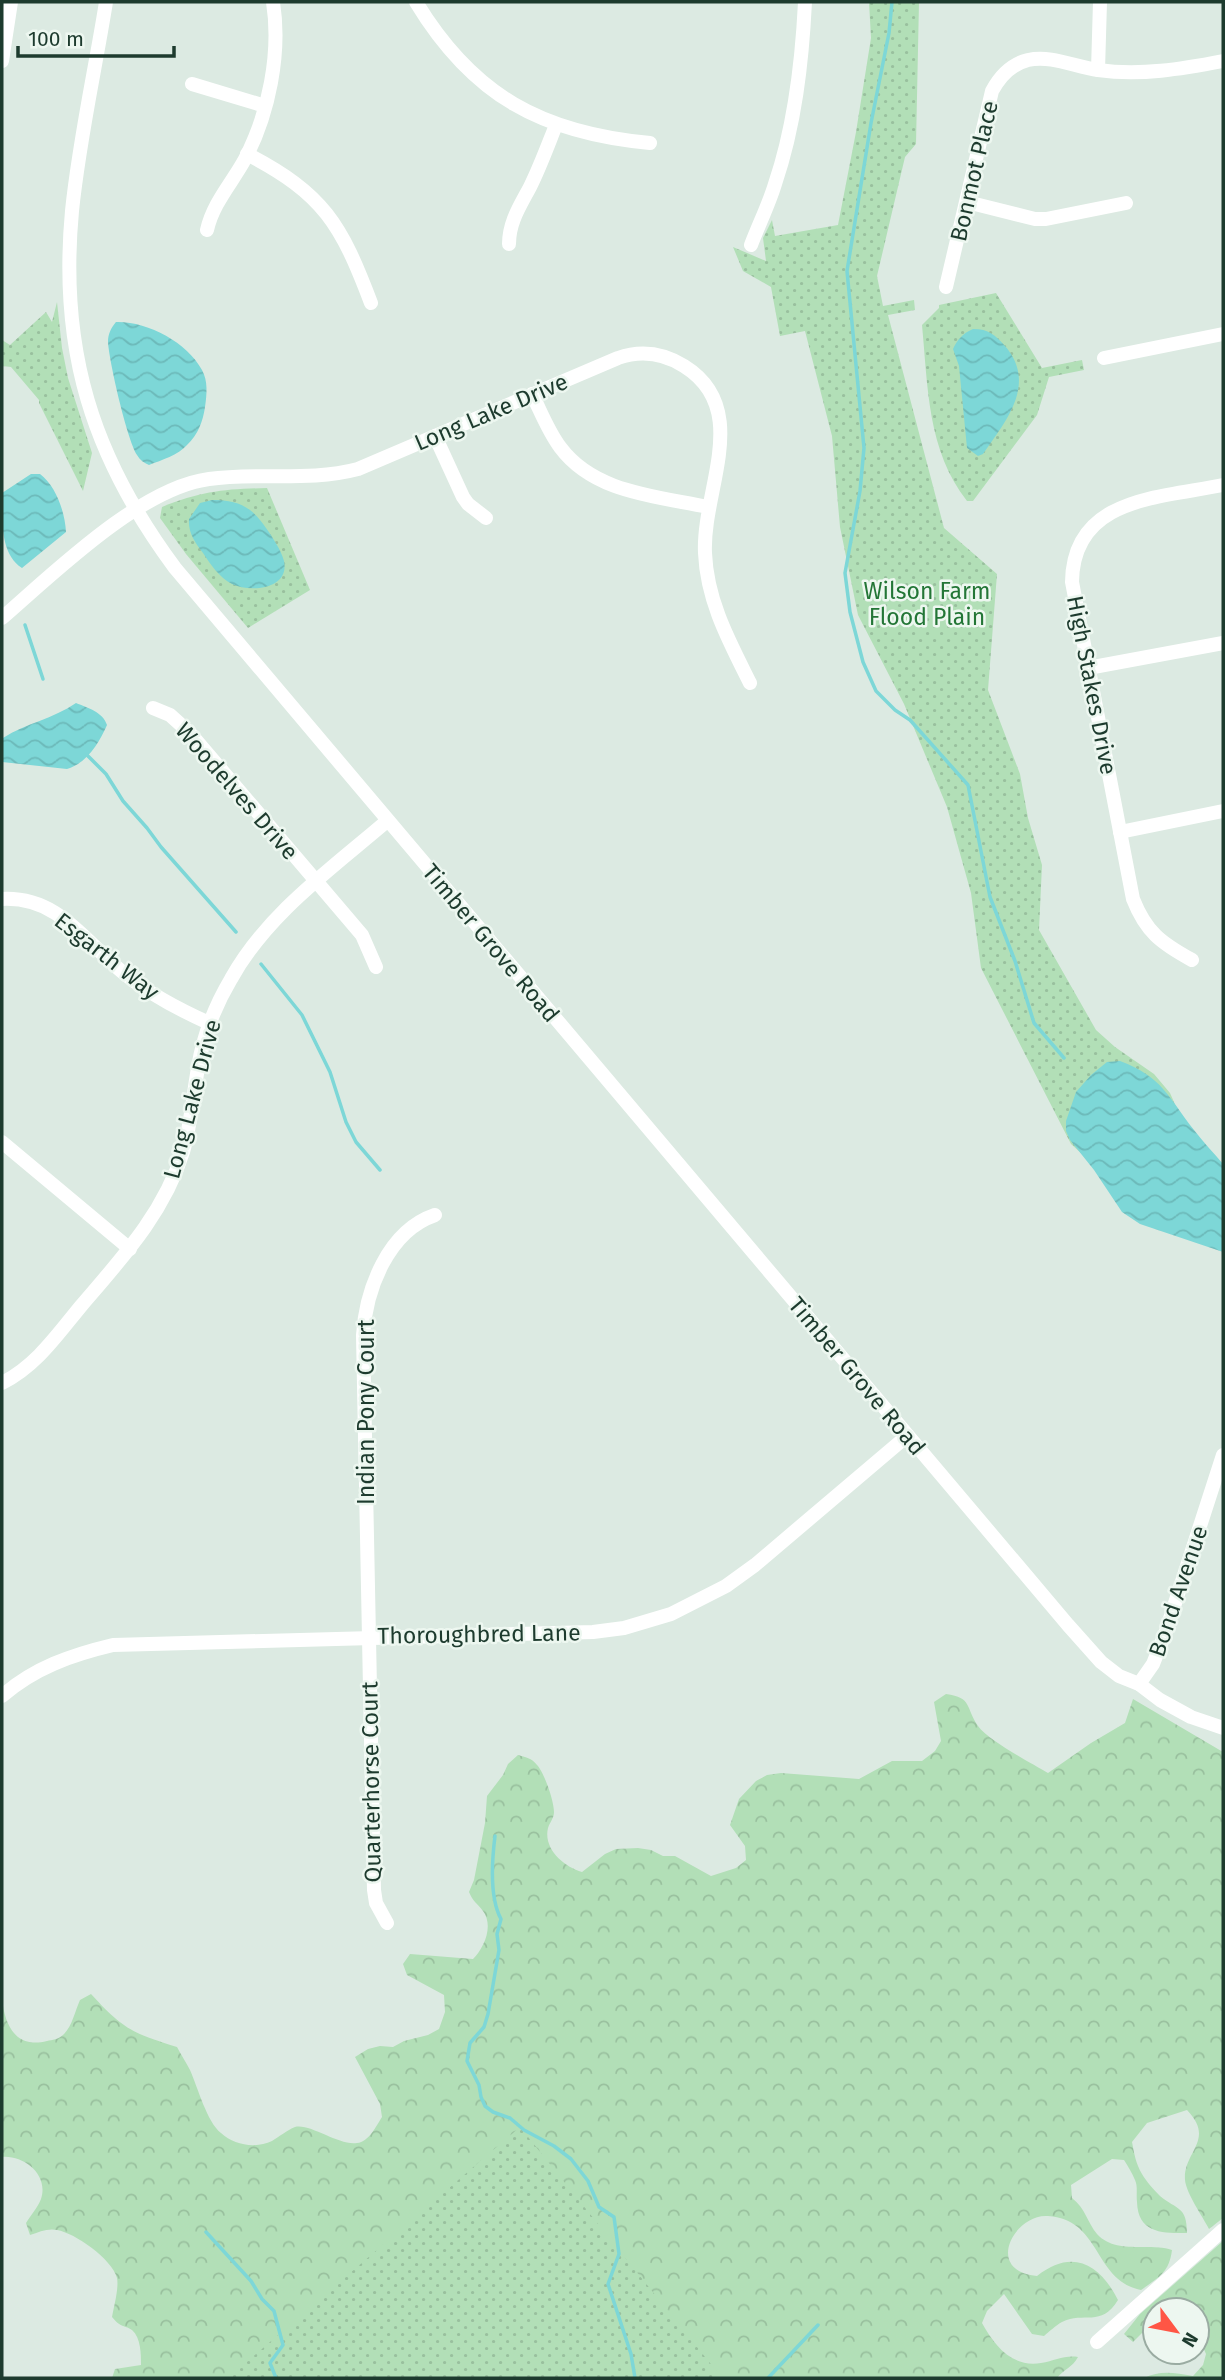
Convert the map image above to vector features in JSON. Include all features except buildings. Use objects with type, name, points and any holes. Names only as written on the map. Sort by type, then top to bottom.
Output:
[{"type":"street","points":[[2,61],[11,2]]},
{"type":"street","name":"Timber Grove Road","points":[[106,2],[72,211],[71,293],[79,370],[88,407],[115,474],[135,510],[175,568],[387,821],[1101,1662],[1119,1676],[1139,1684],[1176,1709],[1223,1728]]},
{"type":"street","points":[[207,230],[212,211],[247,154],[265,106],[274,47],[273,2]]},
{"type":"street","points":[[416,2],[443,42],[475,76],[512,103],[556,125],[587,135],[650,142]]},
{"type":"street","points":[[751,244],[775,185],[793,118],[799,82],[805,2]]},
{"type":"street","points":[[1098,70],[1100,2]]},
{"type":"street","name":"Bonmot Place","points":[[946,286],[989,105],[998,80],[1020,62],[1050,59],[1098,70],[1159,72],[1223,61]]},
{"type":"street","points":[[192,84],[265,106]]},
{"type":"street","points":[[509,244],[509,233],[517,210],[556,125]]},
{"type":"street","points":[[247,154],[293,180],[325,210],[346,242],[371,303]]},
{"type":"street","points":[[967,202],[1035,219],[1126,203]]},
{"type":"street","points":[[1104,358],[1223,334]]},
{"type":"street","name":"Long Lake Drive","points":[[2,618],[70,558],[135,510],[171,490],[205,479],[339,474],[358,469],[629,354],[651,353],[676,361],[687,368],[707,387],[720,416],[720,451],[708,507],[705,553],[717,617],[750,682]]},
{"type":"street","points":[[532,394],[550,432],[562,449],[590,474],[630,491],[708,507]]},
{"type":"street","points":[[435,436],[463,497],[486,518]]},
{"type":"street","name":"High Stakes Drive","points":[[1192,960],[1156,938],[1139,914],[1133,900],[1072,582],[1072,567],[1087,531],[1117,508],[1223,485]]},
{"type":"street","points":[[1088,668],[1223,643]]},
{"type":"street","name":"Woodelves Drive","points":[[153,708],[170,715],[190,733],[362,935],[376,967]]},
{"type":"street","points":[[1120,831],[1223,811]]},
{"type":"street","name":"Long Lake Drive","points":[[2,1383],[17,1375],[43,1352],[130,1249],[157,1211],[178,1166],[209,1023],[230,980],[251,947],[275,919],[387,821]]},
{"type":"street","name":"Esgarth Way","points":[[2,899],[24,901],[58,914],[81,932],[105,958],[144,989],[185,1013],[209,1023]]},
{"type":"street","points":[[2,1142],[130,1249]]},
{"type":"street","name":"Indian Pony Court","points":[[368,1637],[362,1367],[364,1319],[371,1290],[384,1261],[414,1225],[435,1215]]},
{"type":"street","name":"Thoroughbred Lane","points":[[2,1696],[35,1671],[60,1660],[113,1645],[593,1632],[624,1628],[671,1614],[706,1598],[735,1580],[907,1436]]},
{"type":"street","name":"Bond Avenue","points":[[1139,1684],[1153,1664],[1166,1631],[1223,1455]]},
{"type":"street","name":"Quarterhorse Court","points":[[368,1637],[373,1890],[376,1903],[387,1923]]},
{"type":"street","points":[[1097,2342],[1223,2230]]},
{"type":"green space","name":"Wilson Farm Flood Plain","points":[[869,2],[919,2],[916,144],[905,157],[877,276],[883,306],[914,300],[915,310],[888,315],[944,528],[997,574],[988,690],[1020,774],[1028,818],[1042,865],[1039,930],[1096,1030],[1154,1074],[1170,1093],[1181,1118],[1116,1185],[1071,1144],[981,968],[971,893],[947,807],[904,704],[858,615],[840,527],[832,436],[805,331],[780,336],[771,287],[743,271],[733,247],[766,261],[763,238],[772,220],[775,236],[838,225],[871,38]]},
{"type":"green space","points":[[996,293],[1042,368],[1082,360],[1084,370],[1049,377],[1037,415],[973,501],[967,501],[944,461],[937,439],[928,394],[922,325],[939,305]]},
{"type":"green space","points":[[57,302],[68,378],[92,453],[83,491],[39,400],[11,367],[2,366],[2,340],[10,345],[46,312],[52,322]]},
{"type":"green space","points":[[267,488],[310,590],[248,628],[186,554],[160,518],[162,507],[189,497],[226,490]]},
{"type":"green space","points":[[946,1694],[965,1701],[983,1732],[1048,1773],[1125,1723],[1133,1699],[1223,1752],[1223,2218],[1209,2229],[1186,2185],[1186,2170],[1199,2138],[1195,2120],[1187,2110],[1147,2123],[1132,2142],[1142,2174],[1160,2196],[1183,2213],[1187,2233],[1161,2232],[1147,2226],[1138,2213],[1136,2182],[1124,2160],[1112,2159],[1071,2185],[1072,2198],[1097,2234],[1105,2240],[1123,2246],[1172,2250],[1166,2269],[1141,2290],[1125,2284],[1114,2275],[1079,2228],[1066,2220],[1048,2216],[1025,2223],[1010,2243],[1008,2254],[1011,2264],[1021,2272],[1037,2276],[1062,2263],[1084,2264],[1103,2277],[1118,2300],[1105,2314],[1070,2319],[1060,2323],[1044,2336],[1032,2334],[1004,2294],[987,2311],[982,2323],[998,2347],[1013,2358],[1031,2364],[1078,2357],[1057,2378],[112,2378],[115,2369],[141,2365],[140,2346],[135,2333],[112,2317],[117,2287],[114,2271],[101,2255],[65,2232],[50,2230],[30,2235],[26,2223],[41,2199],[41,2182],[33,2168],[26,2163],[19,2159],[2,2157],[2,1999],[6,2018],[14,2033],[27,2042],[36,2043],[63,2035],[80,2000],[91,1994],[129,2028],[177,2047],[190,2070],[211,2121],[221,2133],[232,2140],[259,2145],[272,2141],[295,2127],[301,2127],[350,2143],[361,2142],[372,2133],[382,2117],[380,2104],[355,2057],[368,2049],[393,2047],[404,2041],[428,2035],[439,2029],[445,2012],[444,1995],[407,1975],[403,1964],[410,1954],[473,1959],[484,1943],[488,1923],[469,1892],[474,1880],[485,1823],[487,1796],[508,1764],[518,1755],[533,1761],[543,1774],[554,1812],[547,1836],[556,1856],[568,1866],[582,1872],[616,1849],[638,1848],[663,1856],[675,1856],[711,1876],[736,1868],[746,1860],[745,1846],[730,1825],[739,1799],[756,1781],[767,1775],[781,1773],[859,1779],[892,1761],[922,1761],[935,1751],[941,1741],[934,1702]]},
{"type":"green space","points":[[520,2127],[722,2378],[228,2378]]},
{"type":"green space","points":[[1223,2241],[1223,2378],[1144,2378],[1162,2373],[1193,2376],[1202,2366],[1211,2366],[1211,2296],[1160,2296]]},
{"type":"green space","points":[[1140,2314],[1141,2334],[1133,2342],[1124,2334]]},
{"type":"water","points":[[116,322],[153,329],[176,342],[195,360],[205,379],[207,392],[204,412],[194,437],[179,452],[149,465],[139,458],[133,446],[115,382],[108,342],[110,331]]},
{"type":"water","points":[[973,329],[988,331],[998,339],[1014,360],[1019,374],[1015,402],[1008,416],[983,454],[978,456],[967,448],[959,366],[953,349],[961,337]]},
{"type":"water","points":[[31,474],[40,474],[55,492],[62,508],[66,532],[22,568],[15,562],[6,545],[2,493]]},
{"type":"water","points":[[212,500],[237,503],[249,509],[260,520],[284,561],[281,578],[275,583],[258,588],[240,587],[227,581],[212,566],[191,533],[189,519],[200,503]]},
{"type":"water","points":[[76,703],[99,714],[107,725],[96,745],[81,762],[67,769],[2,762],[3,738]]},
{"type":"water","points":[[1120,1061],[1146,1074],[1163,1089],[1223,1164],[1223,1252],[1140,1224],[1122,1212],[1070,1140],[1066,1121],[1076,1092],[1107,1062]]},
{"type":"waterway","points":[[892,2],[889,33],[847,271],[864,448],[860,491],[845,573],[850,612],[863,662],[876,691],[895,710],[910,720],[968,785],[990,897],[1015,961],[1034,1023],[1064,1058]]},
{"type":"waterway","points":[[25,625],[43,679]]},
{"type":"waterway","points":[[87,755],[106,774],[123,801],[161,847],[236,932]]},
{"type":"waterway","points":[[261,964],[302,1015],[330,1072],[346,1122],[356,1142],[380,1170]]},
{"type":"waterway","points":[[495,1836],[492,1878],[501,1919],[497,1934],[499,1950],[488,2014],[484,2027],[470,2043],[467,2061],[479,2085],[485,2106],[510,2118],[524,2130],[554,2146],[571,2159],[588,2181],[599,2207],[614,2217],[619,2254],[608,2284],[631,2354],[635,2378]]},
{"type":"waterway","points":[[206,2232],[251,2281],[262,2299],[274,2311],[283,2345],[270,2363],[276,2378]]},
{"type":"waterway","points":[[768,2378],[818,2325]]}]
